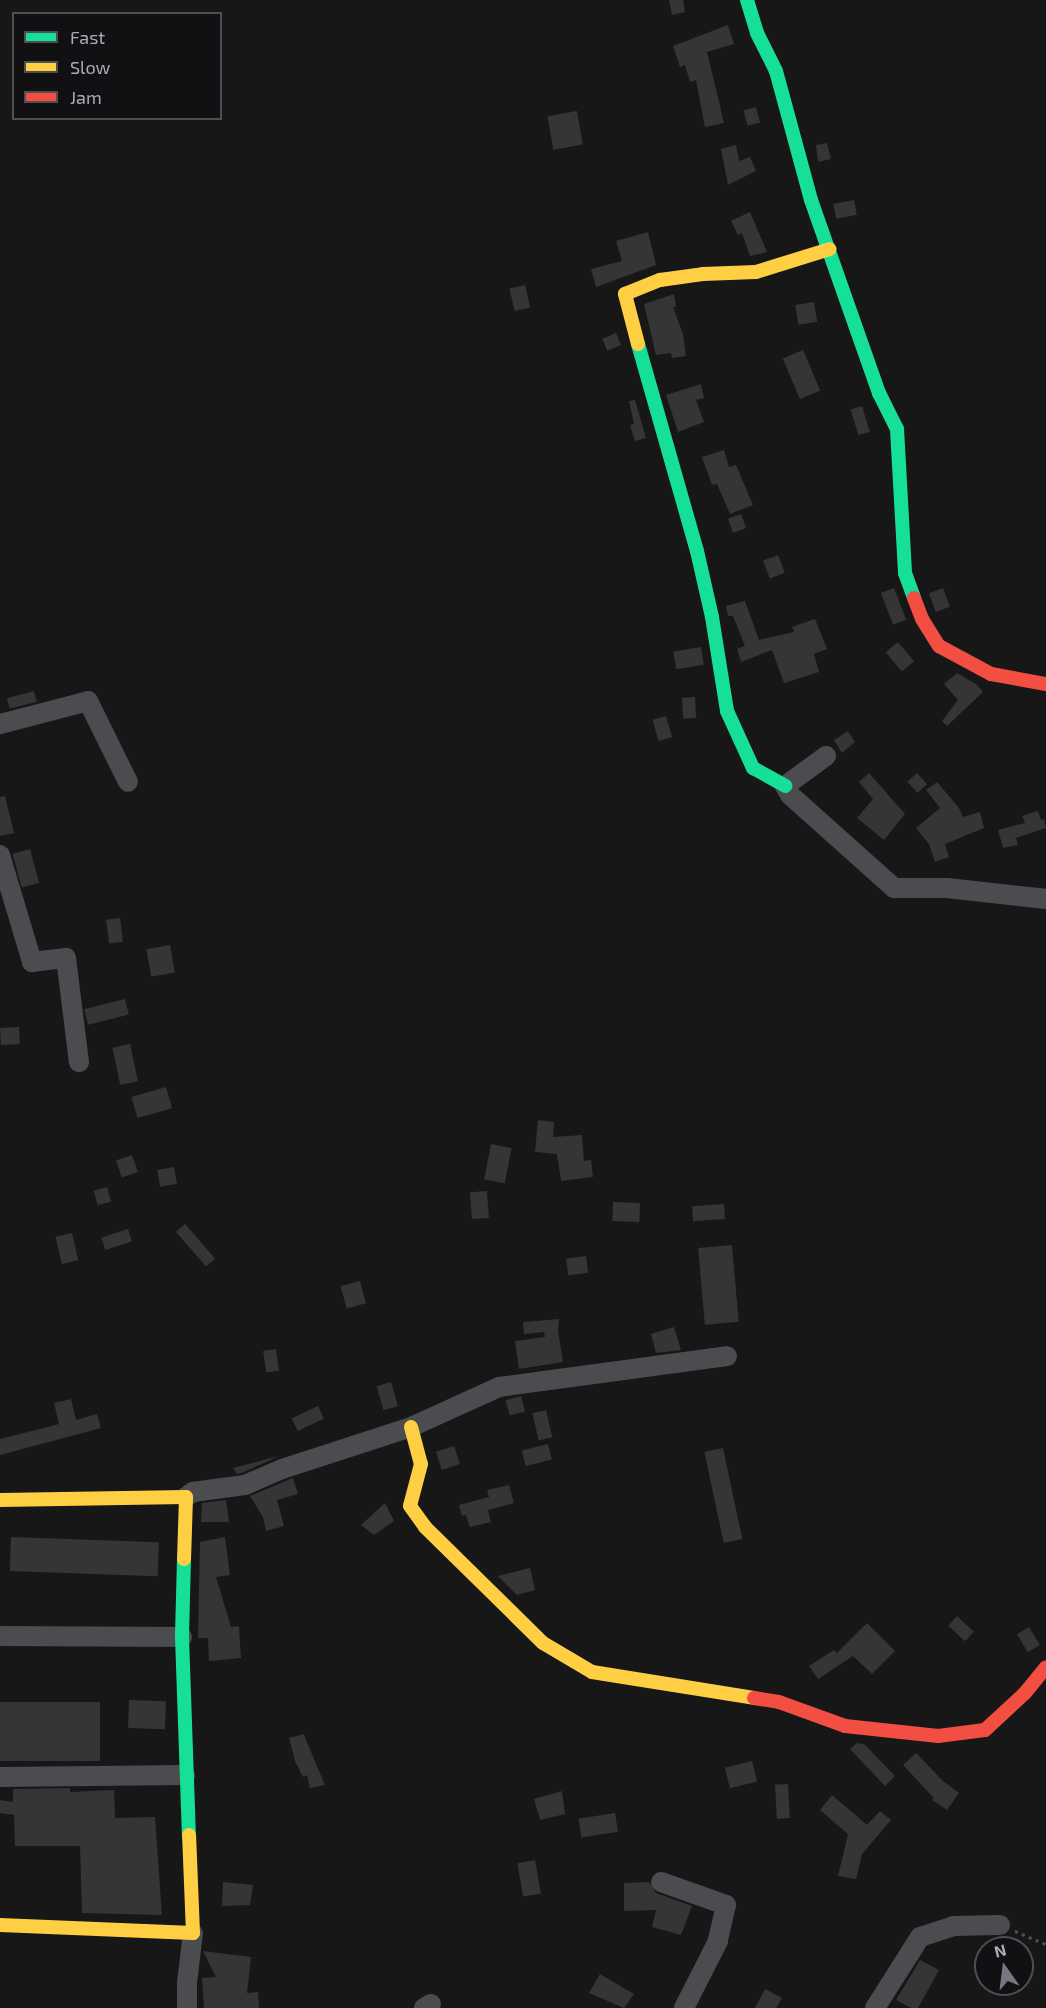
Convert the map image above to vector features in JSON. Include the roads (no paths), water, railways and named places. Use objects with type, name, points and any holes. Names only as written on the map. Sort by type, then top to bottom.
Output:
[{"type":"street","points":[[747,0],[757,33],[776,71],[811,200],[879,393],[897,429],[905,573],[922,619],[939,646],[991,674],[1046,684]]},
{"type":"street","points":[[830,249],[756,272],[703,274],[660,280],[625,294],[652,402],[697,551],[712,617],[727,711],[753,768],[785,786],[790,795],[894,888],[947,888],[1046,899]]},
{"type":"street","points":[[0,724],[88,701],[128,782]]},
{"type":"street","points":[[785,786],[826,756]]},
{"type":"street","points":[[0,855],[32,962],[66,958],[79,1062]]},
{"type":"street","points":[[0,1500],[186,1497],[193,1492],[245,1485],[282,1469],[411,1427],[499,1387],[727,1356]]},
{"type":"street","points":[[411,1427],[421,1464],[410,1506],[425,1527],[543,1643],[592,1672],[779,1702],[845,1726],[938,1736],[985,1730],[1025,1693],[1046,1667]]},
{"type":"street","points":[[186,1497],[182,1637],[185,1775],[193,1933],[187,1983],[187,2008]]},
{"type":"street","points":[[0,1636],[182,1637]]},
{"type":"street","points":[[0,1777],[185,1775]]},
{"type":"street","points":[[661,1882],[726,1905],[718,1941],[684,2008]]},
{"type":"street","points":[[0,1925],[193,1933]]},
{"type":"street","points":[[875,2008],[920,1937],[952,1926],[1000,1925]]}]
